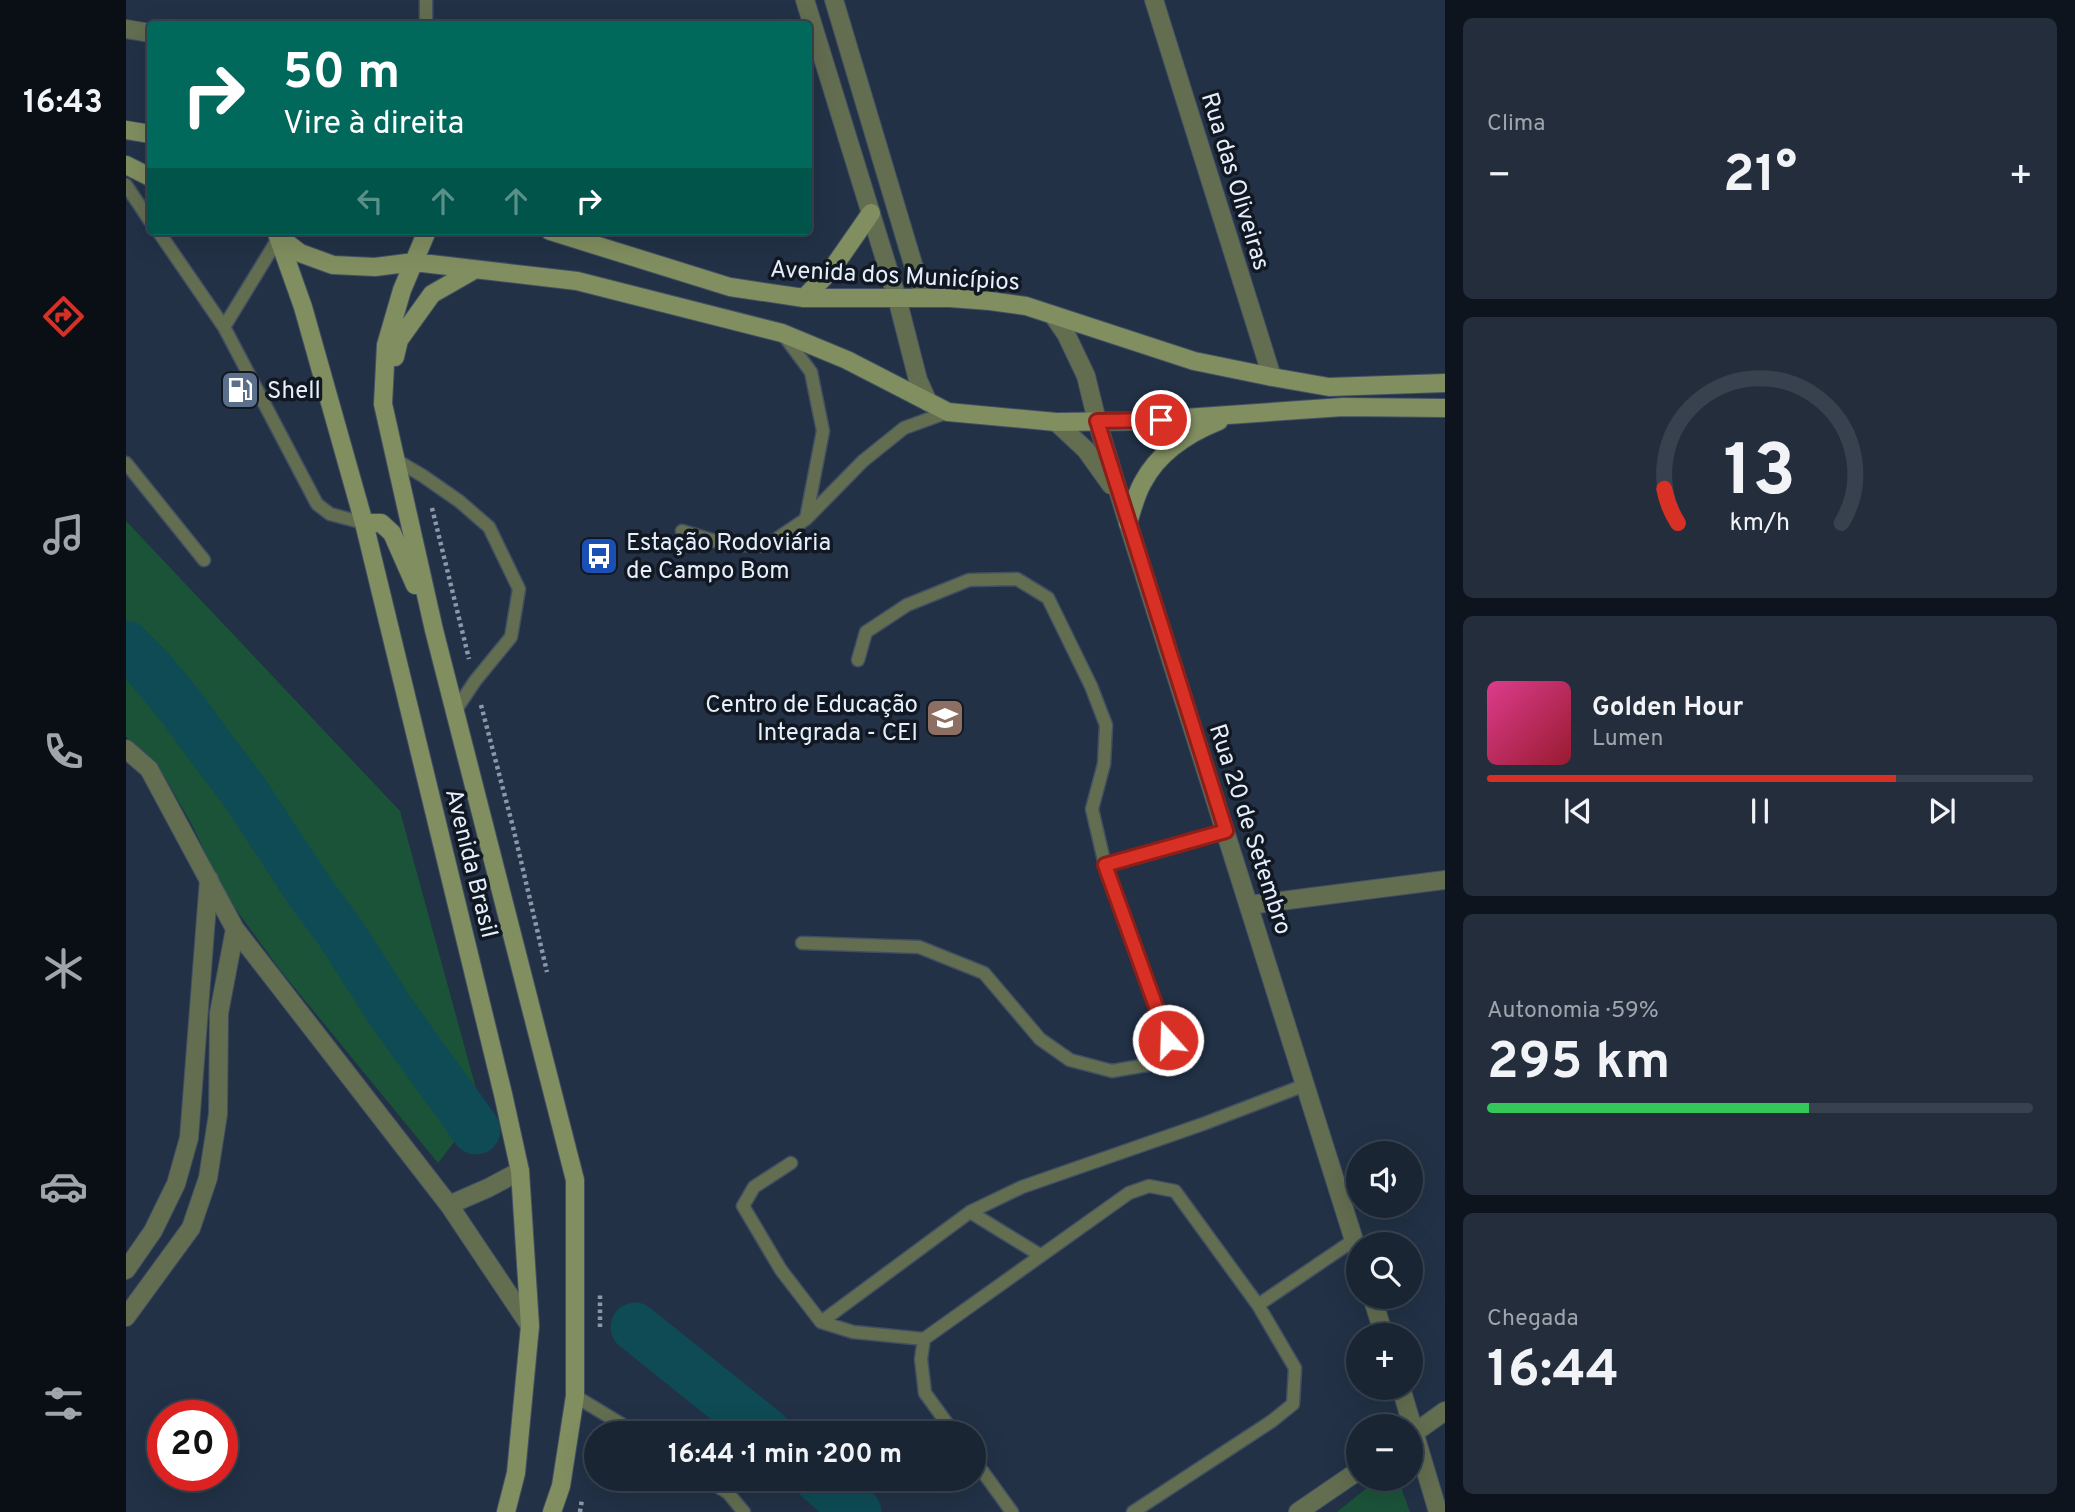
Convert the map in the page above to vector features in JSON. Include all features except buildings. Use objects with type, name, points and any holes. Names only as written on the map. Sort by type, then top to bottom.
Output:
[{"type":"main road","points":[[126,130],[147,134]]},
{"type":"main road","points":[[126,165],[147,176]]},
{"type":"main road","points":[[804,298],[832,269],[871,213]]},
{"type":"main road","name":"Avenida Brasil","points":[[275,235],[303,307],[364,523],[520,1171],[530,1326],[516,1473],[506,1512]]},
{"type":"main road","points":[[277,235],[300,253],[333,265],[375,267],[414,262],[577,281],[782,333],[847,360],[948,412],[1056,422],[1141,421],[1343,407],[1445,408]]},
{"type":"main road","name":"Avenida Brasil","points":[[425,235],[402,290],[386,345],[383,404],[434,630],[575,1180],[575,1396],[561,1486],[552,1512]]},
{"type":"main road","name":"Avenida dos Municípios","points":[[563,235],[730,287],[804,298],[950,298],[1026,306],[1194,361],[1272,377],[1329,387],[1445,383]]},
{"type":"main road","points":[[383,404],[399,340],[432,294],[474,270]]},
{"type":"main road","points":[[1128,523],[1143,482],[1160,458],[1197,430],[1235,415]]},
{"type":"main road","points":[[364,523],[381,523],[392,533],[434,630]]},
{"type":"street","points":[[805,0],[812,21]]},
{"type":"street","points":[[834,0],[913,264],[926,298]]},
{"type":"street","name":"Rua das Oliveiras","points":[[1154,0],[1272,377]]},
{"type":"street","points":[[812,22],[897,298],[918,380],[928,402]]},
{"type":"street","points":[[126,29],[147,32]]},
{"type":"street","points":[[838,104],[863,96]]},
{"type":"street","points":[[859,175],[885,167]]},
{"type":"street","name":"Rua 20 de Setembro","points":[[1053,315],[1082,365],[1093,398],[1097,421],[1128,523],[1351,1232]]},
{"type":"street","points":[[1056,422],[1086,450],[1111,485],[1128,523]]},
{"type":"street","points":[[126,749],[149,769],[235,929],[449,1205],[530,1326]]},
{"type":"street","points":[[126,1269],[153,1231],[176,1184],[189,1138],[209,879]]},
{"type":"street","points":[[1250,905],[1445,880]]},
{"type":"street","points":[[126,1317],[191,1228],[208,1178],[218,1114],[219,1013],[235,929]]},
{"type":"street","points":[[449,1205],[520,1171]]},
{"type":"street","points":[[1423,1427],[1445,1411]]},
{"type":"street","points":[[1423,1465],[1438,1512]]},
{"type":"street","points":[[1298,1512],[1346,1479]]},
{"type":"lane","points":[[426,0],[426,21]]},
{"type":"lane","points":[[126,185],[147,216]]},
{"type":"lane","points":[[161,235],[223,327],[317,504],[330,514],[364,523]]},
{"type":"lane","points":[[223,327],[273,235]]},
{"type":"lane","points":[[782,333],[811,372],[823,431],[806,519]]},
{"type":"lane","points":[[682,531],[725,544],[766,547],[806,519],[863,461],[904,428],[948,412]]},
{"type":"lane","points":[[396,460],[459,501],[489,527],[519,589],[511,637],[475,681],[455,711]]},
{"type":"lane","points":[[126,463],[204,559]]},
{"type":"lane","points":[[802,943],[919,947],[984,973],[1040,1039],[1070,1060],[1112,1071],[1153,1064],[1168,1040],[1105,865],[1092,809],[1104,764],[1106,725],[1091,686],[1048,598],[1017,579],[970,580],[906,605],[866,632],[858,660]]},
{"type":"lane","points":[[1105,865],[1226,831]]},
{"type":"lane","points":[[821,1322],[970,1212],[1022,1187],[1203,1124],[1305,1085]]},
{"type":"lane","points":[[791,1163],[754,1187],[743,1206],[781,1270],[821,1322],[853,1332],[924,1339],[1129,1193],[1149,1186],[1175,1191],[1258,1305],[1295,1368],[1293,1404],[1272,1421],[1133,1512]]},
{"type":"lane","points":[[970,1212],[1041,1255]]},
{"type":"lane","points":[[1258,1305],[1346,1253]]},
{"type":"lane","points":[[924,1339],[921,1359],[925,1393],[945,1421]]},
{"type":"lane","points":[[575,1396],[616,1421]]},
{"type":"lane","points":[[986,1476],[1012,1512]]},
{"type":"lane","points":[[725,1491],[744,1512]]},
{"type":"path","points":[[424,476],[548,973]]},
{"type":"green space","points":[[126,521],[400,811],[481,1107],[438,1163],[280,970],[227,897],[191,823],[156,762],[126,737]]},
{"type":"green space","points":[[1363,1491],[1402,1491],[1410,1512],[1337,1512]]},
{"type":"waterway","points":[[126,645],[182,708],[243,790],[391,1012],[476,1130]]},
{"type":"waterway","points":[[635,1327],[752,1421]]},
{"type":"waterway","points":[[833,1491],[857,1512]]},
{"type":"place","name":"Shell","points":[[240,390]]},
{"type":"place","name":"Estação Rodoviária de Campo Bom","points":[[599,556]]},
{"type":"place","name":"Centro de Educação Integrada - CEI","points":[[945,718]]},
{"type":"route","points":[[1161,420],[1097,421],[1226,831],[1105,865],[1168,1040]]}]
